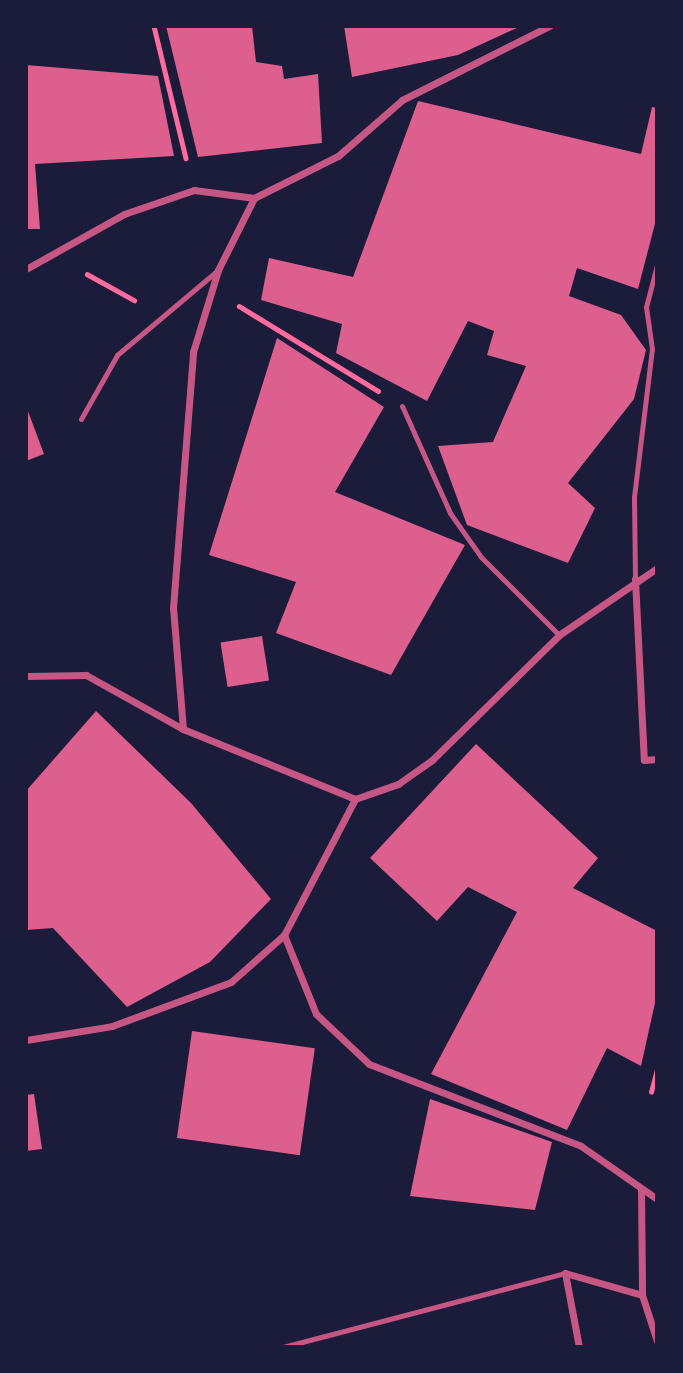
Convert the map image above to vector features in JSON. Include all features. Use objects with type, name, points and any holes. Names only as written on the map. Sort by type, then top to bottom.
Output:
[{"type":"street","points":[[26,269],[124,214],[194,190],[254,198],[338,156],[402,100],[549,26]]},
{"type":"street","points":[[183,729],[173,608],[193,352],[218,270],[254,198]]},
{"type":"street","points":[[26,676],[86,675],[183,729],[355,799],[398,784],[432,760],[559,635],[635,579],[657,568]]},
{"type":"street","points":[[635,579],[644,760],[657,759]]},
{"type":"street","points":[[26,1040],[112,1026],[230,982],[284,935],[355,799]]},
{"type":"street","points":[[284,935],[316,1014],[369,1064],[581,1146],[641,1191],[657,1199]]},
{"type":"street","points":[[641,1191],[642,1295],[657,1340]]},
{"type":"street","points":[[579,1347],[565,1273],[642,1295]]},
{"type":"lane","points":[[635,579],[634,497],[652,349],[646,307],[657,265]]},
{"type":"lane","points":[[81,419],[117,355],[160,314],[218,270]]},
{"type":"lane","points":[[402,406],[450,513],[481,557],[559,635]]},
{"type":"lane","points":[[283,1347],[565,1273]]},
{"type":"path","points":[[154,26],[194,190]]},
{"type":"path","points":[[53,254],[160,314]]},
{"type":"path","points":[[212,289],[402,406]]},
{"type":"path","points":[[651,1092],[657,1070]]},
{"type":"building","points":[[166,26],[252,26],[256,62],[282,66],[284,79],[318,74],[322,143],[198,157]]},
{"type":"building","points":[[344,26],[521,26],[458,55],[352,77]]},
{"type":"building","points":[[26,65],[158,76],[174,156],[35,164],[40,229],[26,229]]},
{"type":"building","points":[[418,101],[641,154],[652,107],[657,108],[657,216],[638,289],[577,268],[569,296],[621,315],[646,350],[634,399],[568,483],[595,508],[568,563],[467,525],[438,446],[493,442],[526,366],[487,355],[494,331],[468,321],[427,401],[336,353],[342,324],[261,300],[269,258],[353,277]]},
{"type":"building","points":[[277,338],[384,407],[335,492],[465,545],[391,675],[276,633],[296,582],[209,555]]},
{"type":"building","points":[[26,406],[44,454],[26,461]]},
{"type":"building","points":[[262,636],[269,680],[228,687],[221,643]]},
{"type":"building","points":[[96,711],[191,803],[271,899],[210,962],[127,1007],[53,928],[26,930],[26,791]]},
{"type":"building","points":[[476,744],[598,858],[573,888],[657,931],[657,994],[641,1066],[607,1048],[567,1130],[431,1074],[517,912],[468,887],[437,921],[370,858]]},
{"type":"building","points":[[192,1031],[315,1048],[300,1155],[177,1138]]},
{"type":"building","points":[[34,1094],[42,1149],[26,1151],[26,1095]]},
{"type":"building","points":[[430,1099],[552,1142],[535,1210],[410,1196]]}]
